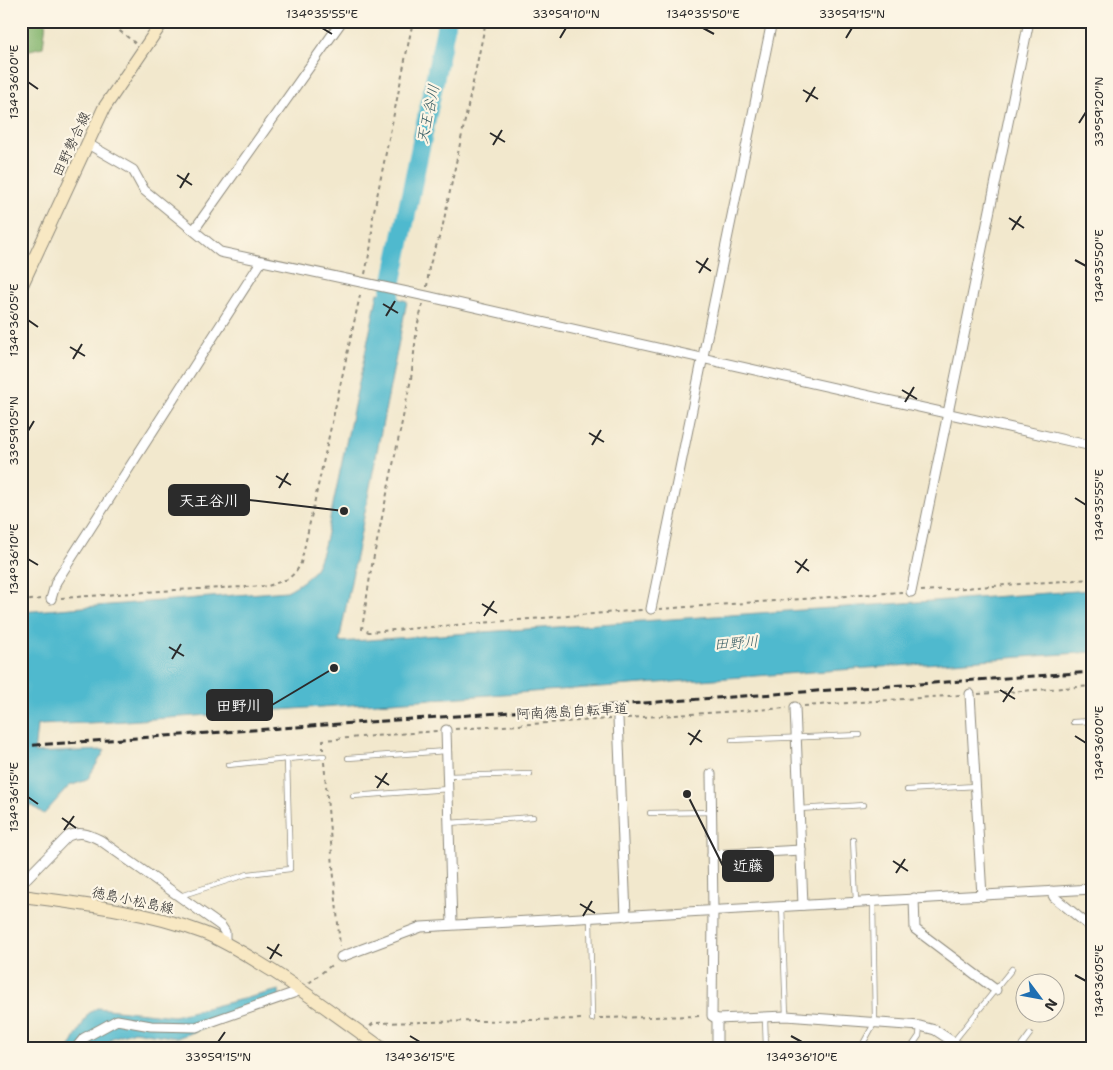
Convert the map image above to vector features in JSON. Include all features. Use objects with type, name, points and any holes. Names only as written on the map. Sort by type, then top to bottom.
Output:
[{"type":"main road","name":"田野勢合線","points":[[21,287],[104,108],[164,21]]},
{"type":"main road","name":"徳島小松島線","points":[[21,896],[89,905],[157,918],[204,933],[225,943],[302,990],[383,1049]]},
{"type":"street","points":[[194,230],[342,21]]},
{"type":"street","points":[[650,609],[772,21]]},
{"type":"street","points":[[911,592],[1029,21]]},
{"type":"street","points":[[88,144],[133,170],[144,190],[220,252],[1092,446]]},
{"type":"street","points":[[51,599],[56,582],[261,262]]},
{"type":"street","points":[[970,694],[982,896]]},
{"type":"street","points":[[795,707],[803,905]]},
{"type":"street","points":[[618,718],[626,916]]},
{"type":"street","points":[[446,730],[452,924]]},
{"type":"street","points":[[711,774],[714,1018],[717,1049]]},
{"type":"street","points":[[21,884],[68,836],[76,832],[88,834],[100,840],[221,926],[225,932],[225,943]]},
{"type":"street","points":[[712,855],[801,850]]},
{"type":"street","points":[[341,957],[420,927],[452,924],[590,918],[1092,889]]},
{"type":"street","points":[[1051,891],[1054,897],[1092,928]]},
{"type":"street","points":[[914,898],[916,929],[996,990]]},
{"type":"street","points":[[75,1049],[84,1038],[117,1020],[151,1026],[196,1026],[302,990]]},
{"type":"street","points":[[714,1018],[786,1016],[920,1026],[936,1030],[964,1049]]},
{"type":"lane","points":[[1073,722],[1092,721]]},
{"type":"lane","points":[[732,740],[860,735]]},
{"type":"lane","points":[[348,758],[447,751]]},
{"type":"lane","points":[[228,765],[324,756]]},
{"type":"lane","points":[[180,896],[248,874],[290,869],[287,759]]},
{"type":"lane","points":[[448,776],[530,774]]},
{"type":"lane","points":[[907,790],[976,786]]},
{"type":"lane","points":[[353,796],[448,789]]},
{"type":"lane","points":[[799,809],[864,805]]},
{"type":"lane","points":[[650,813],[712,812]]},
{"type":"lane","points":[[449,823],[533,817]]},
{"type":"lane","points":[[853,839],[856,902]]},
{"type":"lane","points":[[860,1049],[875,1022],[874,901]]},
{"type":"lane","points":[[782,906],[786,1016]]},
{"type":"lane","points":[[590,918],[592,1018]]},
{"type":"lane","points":[[954,1041],[1012,969]]},
{"type":"lane","points":[[765,1017],[766,1049]]},
{"type":"lane","points":[[910,1049],[919,1036],[920,1026]]},
{"type":"lane","points":[[1019,1049],[1030,1034]]},
{"type":"path","points":[[107,21],[143,49]]},
{"type":"path","points":[[21,601],[175,590],[268,586],[288,579],[296,572],[302,563],[366,284],[372,245],[373,216],[413,21]]},
{"type":"path","points":[[486,21],[442,229],[429,267],[422,296],[411,379],[371,570],[362,629],[369,632],[650,609],[1092,579]]},
{"type":"path","name":"阿南徳島自転車道","points":[[341,957],[322,740],[1092,686]]},
{"type":"path","points":[[302,990],[341,957]]},
{"type":"path","points":[[362,1034],[374,1023],[592,1018],[714,1018]]},
{"type":"green space","points":[[21,21],[46,21],[43,47],[21,52]]},
{"type":"water","points":[[378,293],[407,301],[339,642],[1092,590],[1092,652],[111,722],[37,725],[34,753],[105,750],[87,780],[69,786],[44,814],[31,805],[21,813],[21,612],[287,591],[308,577],[319,560],[325,542]]},
{"type":"water","points":[[279,990],[280,999],[177,1038],[134,1031],[112,1038],[104,1049],[69,1049],[88,1014],[97,1008],[174,1016]]},
{"type":"waterway","name":"天王谷川","points":[[384,321],[447,21]]},
{"type":"railway","points":[[21,746],[1092,672]]},
{"type":"place","name":"天王谷川","points":[[344,511]]},
{"type":"place","name":"田野川","points":[[334,668]]},
{"type":"place","name":"近藤","points":[[687,794]]}]
